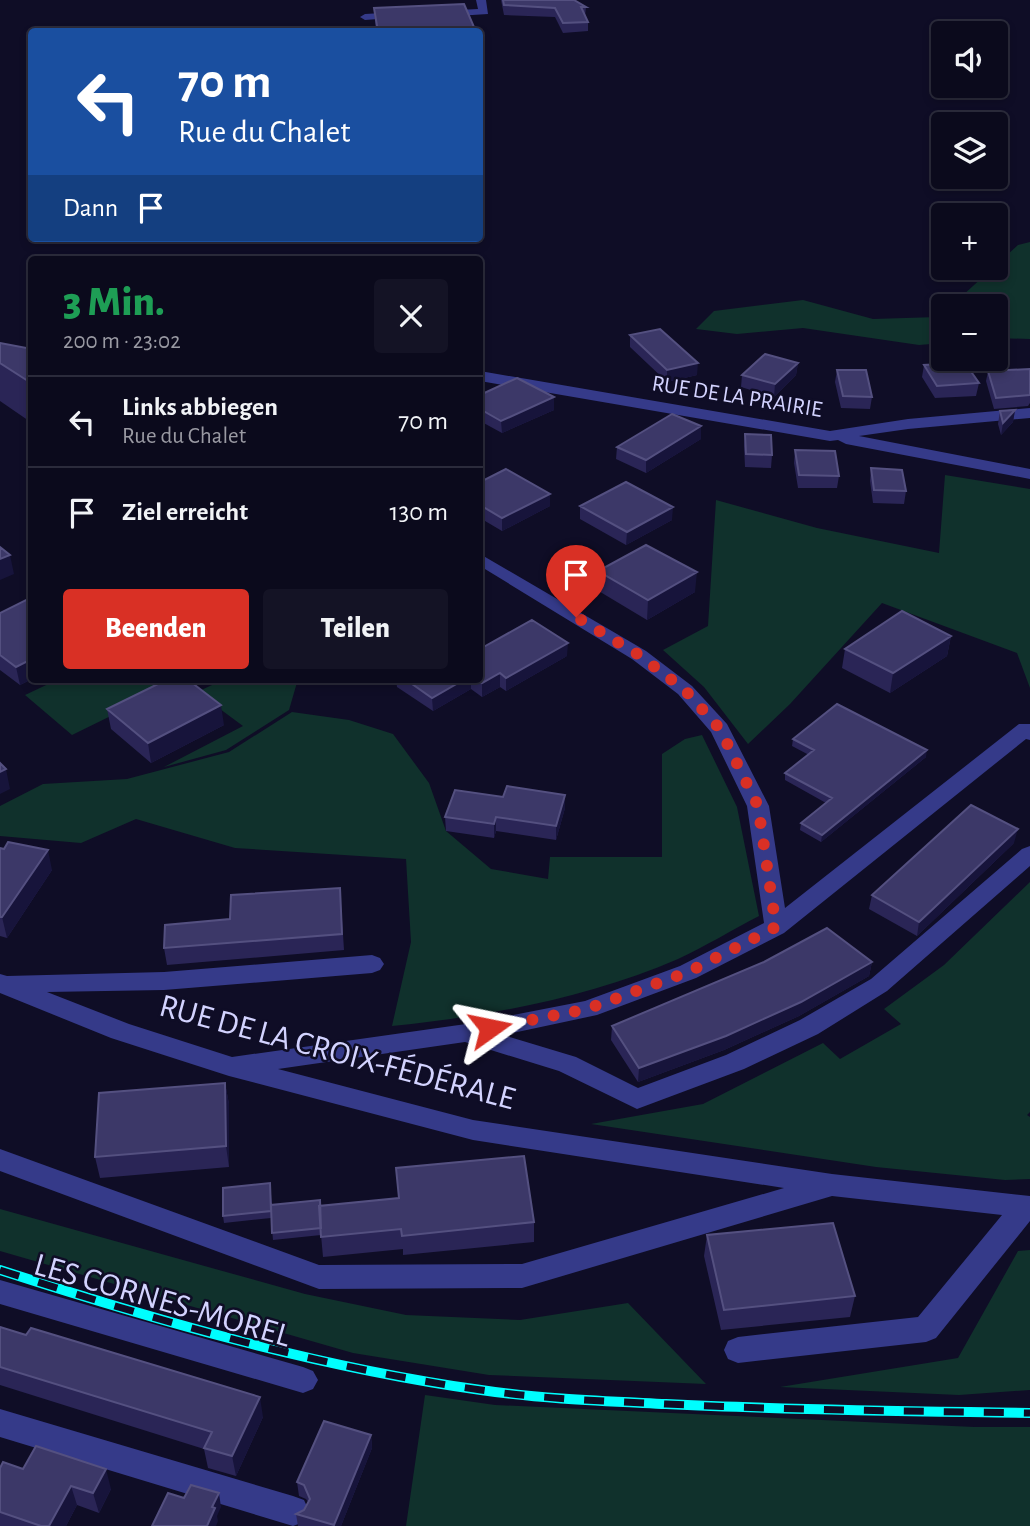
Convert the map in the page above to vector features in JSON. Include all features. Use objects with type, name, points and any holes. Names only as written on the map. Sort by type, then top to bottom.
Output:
[{"type":"street","points":[[431,14],[484,12],[481,0]]},
{"type":"street","points":[[365,17],[418,15]]},
{"type":"street","name":"RUE DE LA PRAIRIE","points":[[483,377],[830,436],[908,424],[1030,413]]},
{"type":"street","points":[[830,436],[1030,474]]},
{"type":"street","points":[[483,561],[639,655],[685,690],[720,729],[758,806],[776,927]]},
{"type":"street","points":[[229,1066],[466,1033],[587,1009],[688,972],[776,927],[1026,729],[1030,734]]},
{"type":"street","points":[[466,1033],[567,1064],[637,1099],[747,1056],[809,1027],[879,985],[1030,853]]},
{"type":"street","points":[[1,984],[164,981],[372,964]]},
{"type":"street","name":"RUE DE LA CROIX-FÉDÉRALE","points":[[1,984],[120,1031],[229,1066],[473,1130],[832,1185],[1028,1207]]},
{"type":"street","name":"RUE DE LA CROIX-FÉDÉRALE","points":[[0,1160],[319,1277],[522,1276],[832,1185]]},
{"type":"street","points":[[738,1350],[926,1329],[1028,1207]]},
{"type":"street","name":"LES CORNES-MOREL","points":[[0,1292],[303,1380]]},
{"type":"street","points":[[0,1423],[293,1511]]},
{"type":"green space","points":[[1030,242],[1030,339],[1008,338],[1008,294],[964,294],[980,280],[1008,280],[1008,254],[1018,245]]},
{"type":"green space","points":[[803,300],[873,319],[931,317],[931,344],[919,345],[803,328],[737,334],[696,329],[714,311]]},
{"type":"green space","points":[[945,475],[1030,489],[1030,688],[1017,653],[882,603],[790,704],[748,744],[704,687],[663,650],[708,626],[716,500],[817,528],[939,553]]},
{"type":"green space","points":[[50,683],[178,683],[72,735],[25,695]]},
{"type":"green space","points":[[216,683],[297,683],[289,710],[226,750],[164,767],[243,726],[197,692]]},
{"type":"green space","points":[[292,712],[349,720],[393,734],[429,783],[446,831],[491,869],[548,879],[550,857],[662,857],[662,754],[685,739],[702,735],[737,807],[759,916],[678,959],[609,985],[501,1011],[392,1026],[411,942],[406,859],[235,848],[136,819],[81,843],[0,836],[0,806],[43,784],[127,779],[229,752]]},
{"type":"green space","points":[[1030,882],[1030,1112],[1027,1115],[1030,1117],[1030,1179],[1005,1180],[876,1167],[591,1124],[703,1104],[823,1043],[840,1059],[901,1024],[884,1009],[944,965]]},
{"type":"green space","points":[[0,1209],[305,1294],[406,1315],[520,1320],[628,1303],[706,1384],[489,1375],[353,1353],[0,1251]]},
{"type":"green space","points":[[1030,1250],[1030,1390],[959,1395],[780,1387],[958,1358],[1018,1251]]},
{"type":"green space","points":[[425,1395],[495,1405],[974,1427],[1030,1427],[1030,1526],[406,1526]]},
{"type":"building","points":[[503,0],[574,0],[586,7],[581,7],[588,22],[563,23],[555,8],[504,5]]},
{"type":"building","points":[[464,4],[474,27],[377,28],[374,8]]},
{"type":"building","points":[[660,329],[698,363],[667,370],[630,335]]},
{"type":"building","points":[[0,343],[28,348],[28,381],[0,363]]},
{"type":"building","points":[[765,354],[798,363],[775,384],[742,375]]},
{"type":"building","points":[[924,365],[931,365],[931,371],[971,371],[979,383],[937,386]]},
{"type":"building","points":[[1030,369],[1030,395],[996,398],[988,371]]},
{"type":"building","points":[[837,370],[866,370],[872,397],[843,396]]},
{"type":"building","points":[[517,378],[554,397],[501,421],[483,411],[483,394]]},
{"type":"building","points":[[1015,410],[1003,423],[1000,411]]},
{"type":"building","points":[[672,414],[701,426],[646,460],[617,447]]},
{"type":"building","points":[[745,434],[771,435],[772,455],[746,454]]},
{"type":"building","points":[[795,450],[835,451],[839,476],[799,475]]},
{"type":"building","points":[[871,468],[902,470],[906,491],[874,490]]},
{"type":"building","points":[[506,469],[550,494],[502,518],[483,507],[483,480]]},
{"type":"building","points":[[626,482],[673,507],[627,532],[580,506]]},
{"type":"building","points":[[646,545],[697,572],[648,600],[598,571]]},
{"type":"building","points":[[0,547],[10,555],[0,559]]},
{"type":"building","points":[[28,599],[28,661],[16,667],[0,655],[0,613]]},
{"type":"building","points":[[902,611],[951,636],[893,673],[845,649]]},
{"type":"building","points":[[532,620],[568,643],[506,678],[500,673],[483,682],[483,647]]},
{"type":"building","points":[[160,683],[192,683],[221,705],[148,743],[107,709]]},
{"type":"building","points":[[411,683],[458,683],[432,698]]},
{"type":"building","points":[[837,704],[927,750],[822,835],[801,823],[832,798],[785,773],[814,750],[793,739]]},
{"type":"building","points":[[507,786],[565,795],[556,826],[496,817],[494,824],[445,817],[455,790],[503,797]]},
{"type":"building","points":[[971,805],[1018,829],[919,922],[872,895]]},
{"type":"building","points":[[8,842],[48,850],[0,917],[0,848],[4,849]]},
{"type":"building","points":[[340,888],[342,934],[164,948],[165,925],[230,919],[231,895]]},
{"type":"building","points":[[827,928],[872,962],[801,1002],[726,1036],[639,1068],[612,1026],[764,962]]},
{"type":"building","points":[[225,1083],[226,1146],[95,1157],[99,1093]]},
{"type":"building","points":[[524,1156],[534,1222],[402,1236],[401,1229],[321,1237],[319,1206],[399,1198],[396,1168]]},
{"type":"building","points":[[270,1183],[271,1211],[223,1216],[223,1188]]},
{"type":"building","points":[[320,1200],[321,1228],[272,1233],[271,1205]]},
{"type":"building","points":[[833,1223],[855,1296],[724,1310],[707,1235]]},
{"type":"building","points":[[0,1327],[26,1335],[31,1328],[260,1397],[232,1456],[204,1448],[212,1432],[0,1367]]},
{"type":"building","points":[[324,1421],[371,1435],[334,1525],[296,1514],[304,1510],[310,1499],[304,1485],[297,1482]]},
{"type":"building","points":[[36,1446],[106,1469],[93,1493],[71,1486],[49,1526],[41,1526],[0,1512],[0,1468],[3,1462],[23,1469]]},
{"type":"building","points":[[191,1485],[219,1493],[207,1526],[152,1526],[168,1493],[184,1498]]},
{"type":"railway","points":[[0,1270],[238,1341],[359,1369],[481,1390],[527,1396],[711,1406],[1030,1413]]},
{"type":"route","points":[[490,1028],[587,1009],[688,972],[776,927],[758,806],[720,729],[685,690],[639,655],[576,617]]}]
